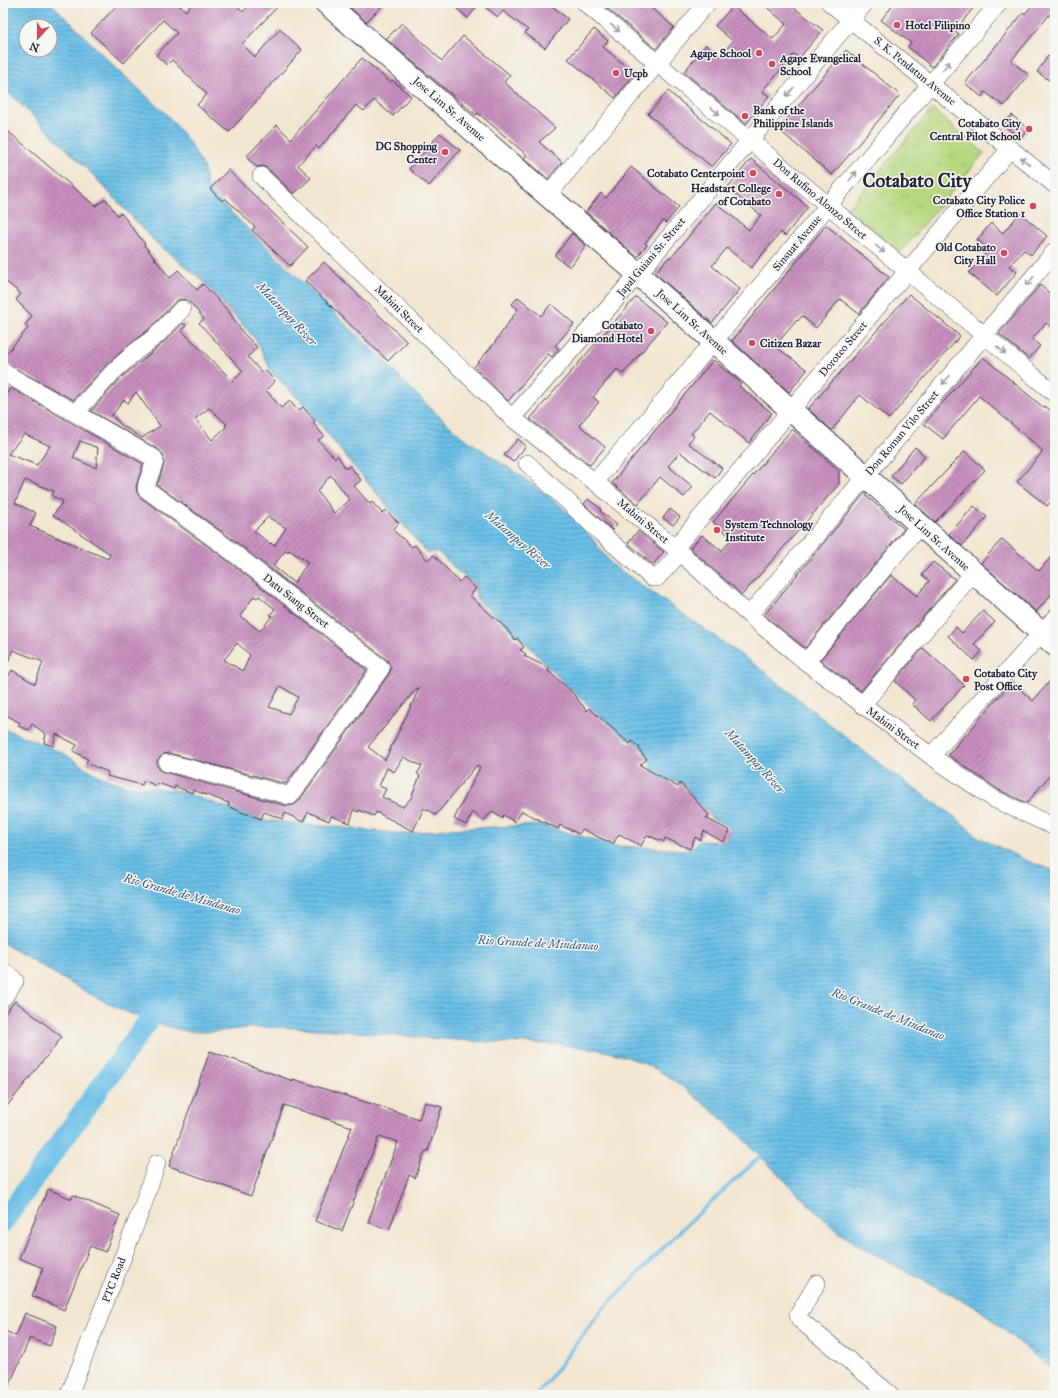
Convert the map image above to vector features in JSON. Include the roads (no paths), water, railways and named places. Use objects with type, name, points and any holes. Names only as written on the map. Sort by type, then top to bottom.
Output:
[{"type":"main road","name":"Jose Lim Sr. Avenue","points":[[326,3],[638,274],[973,573],[1050,632]]},
{"type":"street","name":"Don Rufino Alonzo Street","points":[[586,3],[1055,394]]},
{"type":"street","points":[[548,195],[656,62],[707,3]]},
{"type":"street","name":"S. K. Pendatun Avenue","points":[[830,3],[1055,185]]},
{"type":"street","name":"Japal Guiani Sr. Street","points":[[512,418],[638,274],[865,3]]},
{"type":"street","name":"Sinsuat Avenue","points":[[595,482],[999,3]]},
{"type":"street","name":"Doroteo Street","points":[[527,463],[645,574],[652,578],[657,578],[677,550],[791,410],[1010,149]]},
{"type":"street","name":"Mabini Street","points":[[261,176],[512,418],[595,482],[677,550],[749,615],[806,662],[931,756],[994,799],[1055,827]]},
{"type":"street","name":"Don Roman Vilo Street","points":[[749,615],[1055,251]]},
{"type":"street","points":[[74,413],[115,370],[156,336],[182,309]]},
{"type":"street","name":"Datu Siang Street","points":[[3,372],[154,458],[155,461],[146,489],[226,546],[381,668],[290,796],[185,767],[167,764]]},
{"type":"street","points":[[806,662],[920,525]]},
{"type":"street","points":[[862,705],[973,573]]},
{"type":"street","points":[[931,756],[1050,632]]},
{"type":"street","points":[[3,971],[14,978],[15,981],[3,998]]},
{"type":"street","name":"PTC Road","points":[[69,1395],[142,1208],[157,1164]]},
{"type":"street","points":[[817,1283],[798,1315],[800,1320],[891,1395]]},
{"type":"water","points":[[3,3],[51,3],[115,67],[168,116],[189,142],[204,168],[207,187],[217,199],[426,404],[461,436],[527,480],[564,509],[591,537],[611,564],[757,666],[886,769],[955,817],[978,837],[1027,861],[1055,871],[1055,1369],[1035,1356],[979,1309],[892,1264],[856,1244],[840,1233],[726,1123],[689,1091],[652,1067],[605,1051],[556,1044],[456,1040],[293,1028],[259,1027],[204,1032],[182,1030],[158,1024],[112,1005],[90,994],[3,943],[3,728],[63,753],[99,776],[112,781],[129,786],[172,790],[188,794],[261,820],[405,834],[447,829],[540,825],[616,846],[689,850],[700,841],[725,842],[731,832],[729,827],[711,818],[709,812],[694,799],[687,787],[679,782],[662,779],[654,774],[650,762],[640,746],[633,740],[624,737],[562,681],[527,644],[477,599],[476,585],[455,569],[438,552],[426,552],[350,462],[303,403],[272,373],[256,340],[202,280],[155,242],[93,175],[3,87]]},
{"type":"waterway","points":[[3,1222],[167,995]]},
{"type":"waterway","points":[[537,1395],[602,1310],[682,1229],[764,1153]]},
{"type":"place","name":"Hotel Filipino","points":[[897,25]]},
{"type":"place","name":"Agape School","points":[[759,53]]},
{"type":"place","name":"Agape Evangelical School","points":[[772,64]]},
{"type":"place","name":"Ucpb","points":[[616,73]]},
{"type":"place","name":"Bank of the Philippine Islands","points":[[745,116]]},
{"type":"place","name":"Cotabato City Central Pilot School","points":[[1029,129]]},
{"type":"place","name":"DC Shopping Center","points":[[445,152]]},
{"type":"place","name":"Cotabato Centerpoint","points":[[753,173]]},
{"type":"place","name":"Headstart College of Cotabato","points":[[779,194]]},
{"type":"place","name":"Cotabato City Police Office Station 1","points":[[1033,206]]},
{"type":"place","name":"Old Cotabato City Hall","points":[[1004,253]]},
{"type":"place","name":"Cotabato Diamond Hotel","points":[[651,331]]},
{"type":"place","name":"Citizen Bazar","points":[[752,343]]},
{"type":"place","name":"System Technology Institute","points":[[717,530]]},
{"type":"place","name":"Cotabato City Post Office","points":[[966,679]]},
{"type":"district","name":"Cotabato City","points":[[917,180]]},
{"type":"water label","name":"Matampay River","points":[[287,314]]},
{"type":"water label","name":"Matampay River","points":[[518,540]]},
{"type":"water label","name":"Matampay River","points":[[755,761]]},
{"type":"water label","name":"Rio Grande de Mindanao","points":[[182,894]]},
{"type":"water label","name":"Rio Grande de Mindanao","points":[[538,943]]},
{"type":"water label","name":"Rio Grande de Mindanao","points":[[888,1014]]}]
